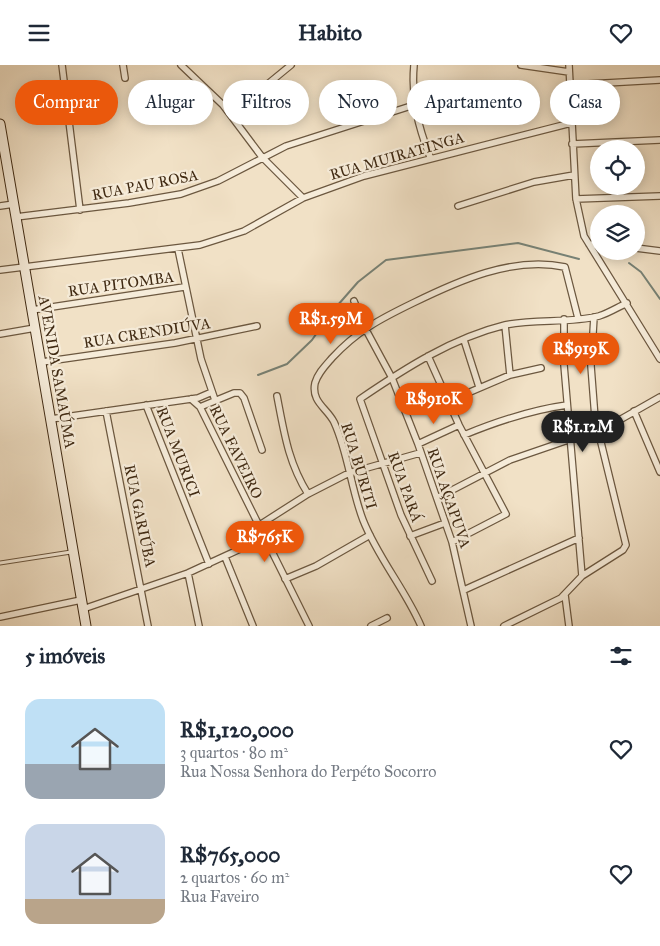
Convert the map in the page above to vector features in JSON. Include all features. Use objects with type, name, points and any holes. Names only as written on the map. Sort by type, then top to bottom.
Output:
[{"type":"street","points":[[62,65],[80,210]]},
{"type":"street","points":[[124,65],[125,78]]},
{"type":"street","points":[[181,65],[223,105]]},
{"type":"street","points":[[273,80],[291,65]]},
{"type":"street","points":[[414,65],[414,80]]},
{"type":"street","points":[[521,65],[569,68]]},
{"type":"street","points":[[620,82],[660,80]]},
{"type":"street","name":"RUA PAU ROSA","points":[[16,217],[80,210],[181,194],[218,181],[286,146],[407,107]]},
{"type":"street","name":"AVENIDA SAMAÚMA","points":[[0,124],[1,140],[42,362],[86,626]]},
{"type":"street","points":[[238,125],[262,157],[303,198]]},
{"type":"street","points":[[419,125],[430,157]]},
{"type":"street","name":"RUA MUIRATINGA","points":[[0,269],[178,249],[206,244],[244,231],[303,198],[364,175],[563,125]]},
{"type":"street","points":[[571,125],[576,199],[582,226],[589,244],[660,359]]},
{"type":"street","points":[[572,144],[660,139]]},
{"type":"street","points":[[458,206],[534,182],[574,175]]},
{"type":"street","points":[[576,199],[660,196]]},
{"type":"street","points":[[0,206],[14,204]]},
{"type":"street","points":[[178,249],[184,287],[196,339],[215,400]]},
{"type":"street","points":[[645,249],[660,251]]},
{"type":"street","name":"RUA BURITI","points":[[421,626],[413,608],[370,535],[358,504],[334,422],[316,400],[315,383],[322,370],[365,328],[426,296],[474,276],[515,267],[541,265],[565,268],[578,318]]},
{"type":"street","name":"RUA PITOMBA","points":[[32,310],[184,287]]},
{"type":"street","name":"RUA AÇAPUVA","points":[[354,301],[365,328],[392,378],[418,444],[452,542],[471,626]]},
{"type":"street","points":[[392,378],[428,356],[505,325],[594,317],[627,303]]},
{"type":"street","points":[[504,626],[557,601],[582,576],[625,547],[625,538],[598,430],[593,397],[591,366],[594,317]]},
{"type":"street","points":[[564,319],[568,405],[582,576]]},
{"type":"street","points":[[505,325],[510,375]]},
{"type":"street","name":"RUA CRENDIÚVA","points":[[42,362],[196,339],[256,326]]},
{"type":"street","points":[[0,334],[35,328]]},
{"type":"street","points":[[464,340],[479,387]]},
{"type":"street","points":[[428,356],[459,425],[506,514],[452,542]]},
{"type":"street","points":[[449,401],[510,375],[541,368]]},
{"type":"street","name":"RUA PARÁ","points":[[392,378],[360,399],[410,536],[432,581]]},
{"type":"street","points":[[51,419],[190,399],[212,392]]},
{"type":"street","points":[[200,407],[238,392],[244,399],[262,450]]},
{"type":"street","points":[[277,396],[295,474],[308,494]]},
{"type":"street","points":[[437,498],[510,460],[598,430],[660,397]]},
{"type":"street","name":"RUA FAVEIRO","points":[[190,399],[200,407],[309,626]]},
{"type":"street","name":"RUA MURICI","points":[[146,405],[209,564]]},
{"type":"street","points":[[464,435],[496,421],[538,409],[568,405]]},
{"type":"street","name":"RUA GARIÚBA","points":[[106,411],[143,590],[148,626]]},
{"type":"street","points":[[634,411],[660,472]]},
{"type":"street","points":[[418,444],[459,425]]},
{"type":"street","points":[[258,526],[308,494],[349,473],[420,453]]},
{"type":"street","points":[[410,536],[445,523]]},
{"type":"street","points":[[284,579],[316,566],[370,535]]},
{"type":"street","points":[[0,617],[82,605],[143,590],[209,564],[264,538]]},
{"type":"street","points":[[464,590],[580,538]]},
{"type":"street","points":[[225,557],[253,626]]},
{"type":"street","points":[[188,573],[199,626]]},
{"type":"street","points":[[565,595],[569,626]]},
{"type":"street","points":[[371,626],[387,618]]},
{"type":"lane","points":[[0,563],[74,552]]},
{"type":"waterway","points":[[258,375],[287,364],[312,340],[330,314],[358,282],[386,260],[518,243],[579,259]]},
{"type":"waterway","points":[[629,263],[641,272],[660,299]]}]
